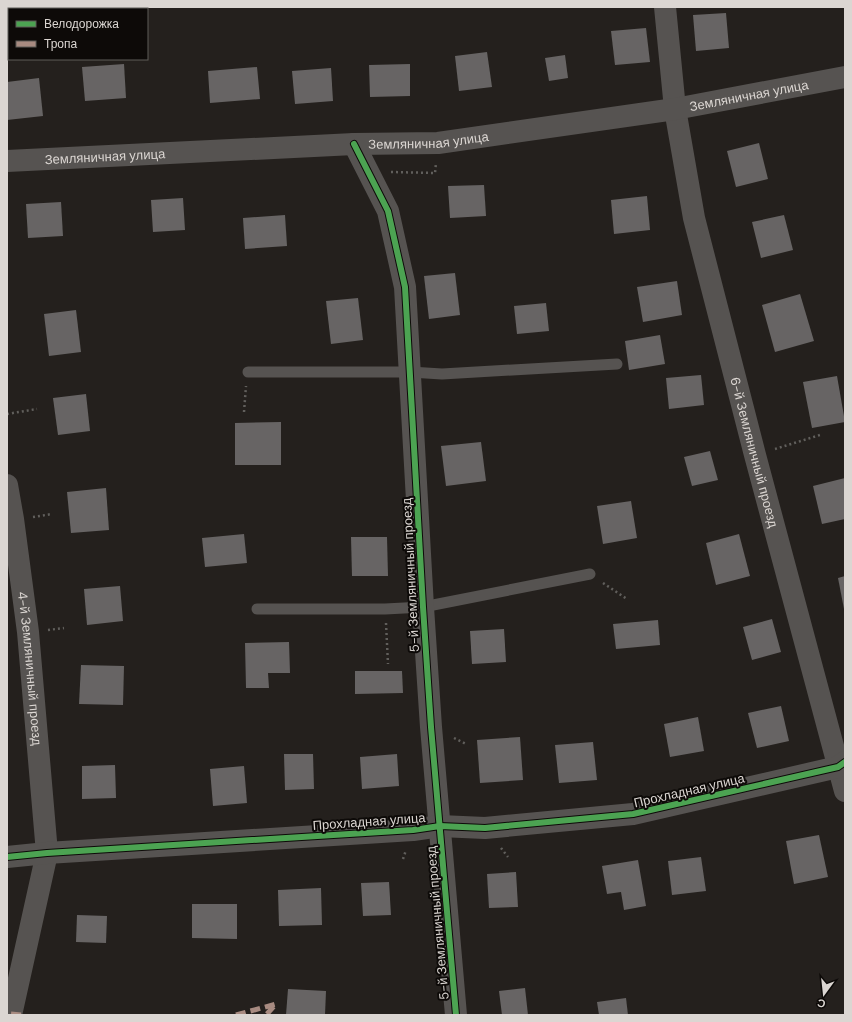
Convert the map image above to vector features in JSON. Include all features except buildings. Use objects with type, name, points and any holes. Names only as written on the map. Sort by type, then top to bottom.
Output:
[{"type":"street","name":"6-й Земляничный проезд","points":[[665,7],[675,109],[694,218],[755,455],[842,765],[845,792]]},
{"type":"street","name":"Земляничная улица","points":[[7,161],[354,144],[438,143],[675,109],[845,76]]},
{"type":"street","name":"5-й Земляничный проезд","points":[[354,144],[388,211],[405,287],[423,607],[432,735],[456,1015]]},
{"type":"street","name":"4-й Земляничный проезд","points":[[7,485],[28,632],[46,853],[11,1015]]},
{"type":"street","name":"Прохладная улица","points":[[7,857],[46,853],[413,830],[440,826],[484,828],[633,814],[842,765]]},
{"type":"lane","points":[[248,372],[410,372],[442,374],[617,364]]},
{"type":"lane","points":[[257,609],[385,609],[423,607],[590,574]]},
{"type":"path","points":[[368,172],[435,173],[438,143]]},
{"type":"path","points":[[244,412],[248,372]]},
{"type":"path","points":[[7,414],[37,409]]},
{"type":"path","points":[[755,455],[820,435]]},
{"type":"path","points":[[385,609],[388,664]]},
{"type":"marked path","points":[[236,1015],[276,1004],[266,1015]]},
{"type":"marked path","points":[[11,1014],[21,1015]]},
{"type":"cycle path","points":[[354,144],[388,211],[405,287],[431,727],[456,1015]]},
{"type":"cycle path","points":[[7,857],[47,853],[413,830],[440,826],[485,828],[633,814],[838,767],[845,762]]}]
